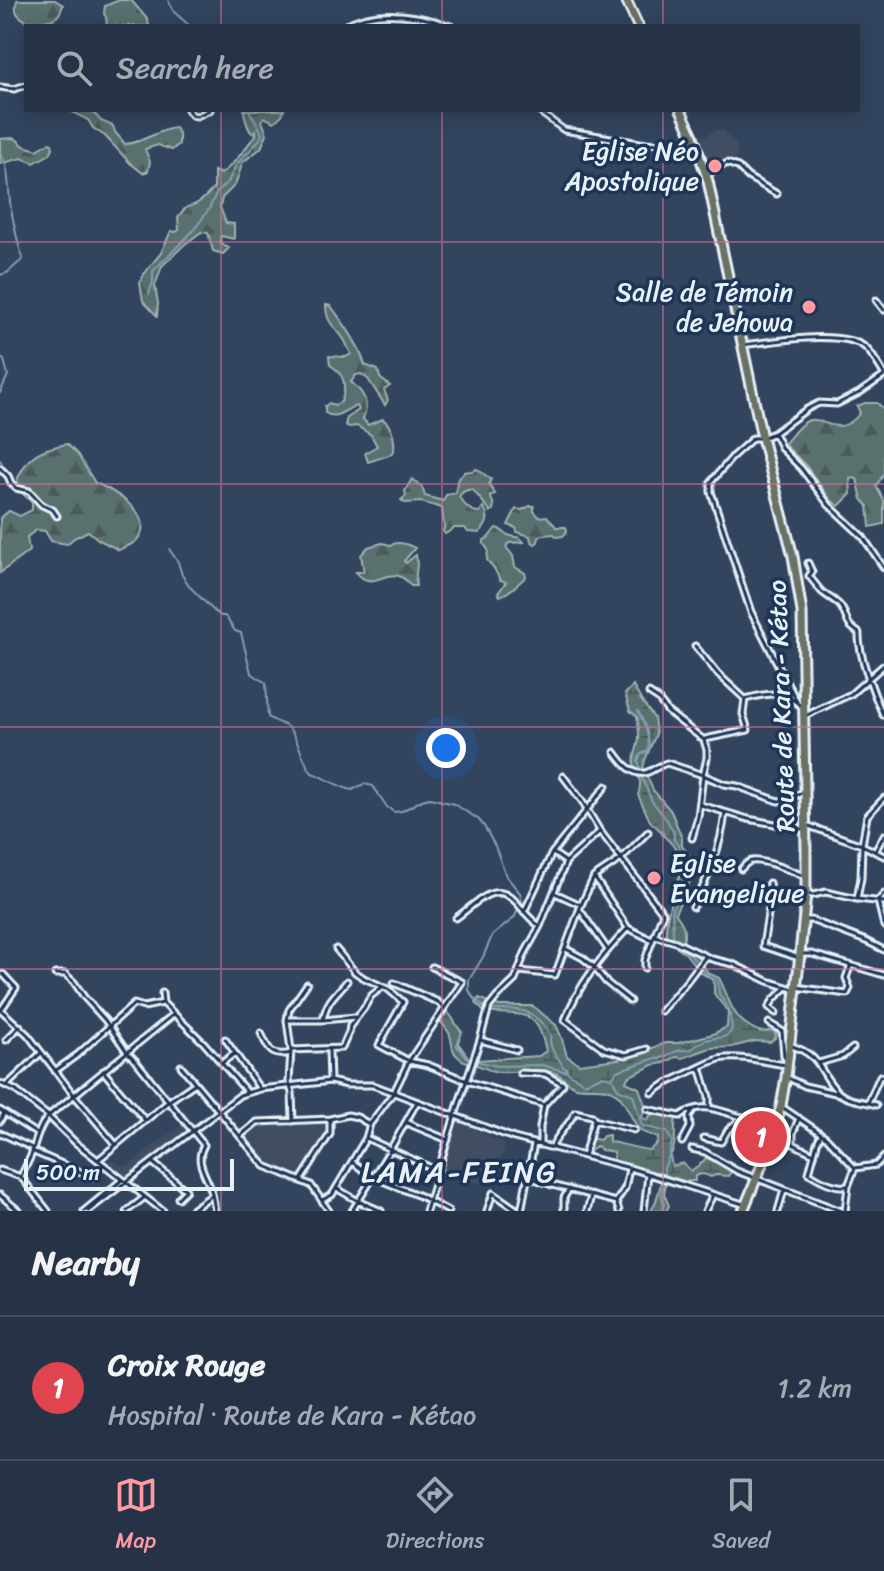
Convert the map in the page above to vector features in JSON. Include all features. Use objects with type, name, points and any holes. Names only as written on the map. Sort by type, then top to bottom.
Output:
[{"type":"main road","points":[[626,0],[637,24]]},
{"type":"main road","name":"Route de Kara - Kétao","points":[[682,112],[706,176],[762,438],[793,556],[800,594],[805,665],[806,894],[800,956],[781,1106],[744,1208]]},
{"type":"street","points":[[349,24],[379,15],[413,16],[443,24]]},
{"type":"street","points":[[0,87],[14,89],[24,86]]},
{"type":"street","points":[[540,112],[564,130],[640,143],[696,145]]},
{"type":"street","points":[[706,176],[727,163],[777,194]]},
{"type":"street","points":[[876,300],[884,310]]},
{"type":"street","points":[[742,345],[810,337],[855,342],[865,348],[884,375],[837,404],[819,403],[774,433],[753,438],[714,478],[710,487],[744,594],[805,713],[840,701],[884,665]]},
{"type":"street","points":[[774,433],[782,449],[829,505],[863,537],[884,568]]},
{"type":"street","points":[[1,470],[16,488],[29,491],[57,516]]},
{"type":"street","points":[[808,563],[813,582],[837,602],[849,625],[859,633],[866,669],[883,715]]},
{"type":"street","points":[[695,646],[718,674],[745,699]]},
{"type":"street","points":[[649,693],[704,740],[707,758],[692,838]]},
{"type":"street","points":[[745,699],[774,693],[785,694],[797,702]]},
{"type":"street","points":[[704,740],[748,730],[743,714],[745,699]]},
{"type":"street","points":[[615,752],[639,774],[667,763],[778,801],[788,800],[806,791]]},
{"type":"street","points":[[563,776],[600,831],[663,913],[645,960],[645,968]]},
{"type":"street","points":[[524,912],[552,853],[606,786]]},
{"type":"street","points":[[857,899],[867,816],[884,798]]},
{"type":"street","points":[[700,805],[748,819],[806,827],[862,845],[884,856]]},
{"type":"street","points":[[693,907],[713,865],[722,837],[725,813]]},
{"type":"street","points":[[426,1211],[489,1007],[512,985],[566,862],[600,831]]},
{"type":"street","points":[[519,971],[555,975],[594,877],[621,859],[648,832]]},
{"type":"street","points":[[875,852],[884,835]]},
{"type":"street","points":[[552,853],[566,862]]},
{"type":"street","points":[[741,869],[747,862],[754,861],[790,869],[806,877]]},
{"type":"street","points":[[594,877],[628,928],[734,964],[786,988],[847,994],[850,988],[846,978],[850,965]]},
{"type":"street","points":[[769,883],[771,896],[763,946],[800,956],[812,954],[884,975]]},
{"type":"street","points":[[456,918],[496,891],[509,894],[528,918],[540,926]]},
{"type":"street","points":[[806,894],[826,892],[884,902]]},
{"type":"street","points":[[554,893],[580,908],[608,950]]},
{"type":"street","points":[[878,901],[884,894]]},
{"type":"street","points":[[878,901],[884,926]]},
{"type":"street","points":[[803,920],[811,920],[884,950]]},
{"type":"street","points":[[628,928],[594,967],[565,1020],[604,1049],[626,1055],[647,1049]]},
{"type":"street","points":[[336,949],[352,969],[388,989],[403,1002],[379,1045],[409,1061],[544,1105]]},
{"type":"street","points":[[566,949],[583,958],[630,1001]]},
{"type":"street","points":[[661,1011],[706,956]]},
{"type":"street","points":[[322,1200],[332,1195],[366,1138],[370,1124],[394,1092],[409,1061],[462,982],[432,967]]},
{"type":"street","points":[[3,974],[16,988],[0,1010],[20,1026],[116,1145]]},
{"type":"street","points":[[55,974],[65,974],[74,982],[204,1145],[200,1153],[200,1167],[215,1211]]},
{"type":"street","points":[[323,1020],[333,995],[347,981]]},
{"type":"street","points":[[394,983],[438,1002],[444,1008]]},
{"type":"street","points":[[293,1121],[287,1020],[289,1010],[307,984]]},
{"type":"street","points":[[261,1033],[267,1048],[281,1056],[291,1052],[342,1048],[350,1026],[371,996],[382,987]]},
{"type":"street","points":[[776,1013],[769,1007],[786,988]]},
{"type":"street","points":[[162,993],[163,1003],[248,1093]]},
{"type":"street","points":[[55,1071],[134,1004],[144,1007],[163,1003]]},
{"type":"street","points":[[21,1177],[47,1115],[174,1014]]},
{"type":"street","points":[[287,1020],[357,1017]]},
{"type":"street","points":[[652,1093],[716,1060],[786,1062],[782,1031],[769,1023]]},
{"type":"street","points":[[6,1040],[20,1026]]},
{"type":"street","points":[[225,1039],[260,1089]]},
{"type":"street","points":[[480,1040],[517,1050]]},
{"type":"street","points":[[789,1045],[804,1051],[819,1063],[840,1094]]},
{"type":"street","points":[[819,1063],[843,1056],[853,1048]]},
{"type":"street","points":[[329,1050],[330,1081]]},
{"type":"street","points":[[6,1086],[41,1053]]},
{"type":"street","points":[[222,1063],[235,1053]]},
{"type":"street","points":[[181,1066],[265,1166],[311,1185],[329,1211]]},
{"type":"street","points":[[700,1067],[709,1107]]},
{"type":"street","points":[[103,1071],[146,1121]]},
{"type":"street","points":[[520,1073],[545,1074],[563,1084],[544,1105],[540,1145]]},
{"type":"street","points":[[868,1103],[880,1076],[884,1077]]},
{"type":"street","points":[[786,1077],[805,1086],[876,1105]]},
{"type":"street","points":[[86,1211],[240,1095],[260,1089],[330,1081],[347,1085],[373,1085],[534,1144],[668,1179],[744,1208]]},
{"type":"street","points":[[0,1083],[15,1090],[47,1115],[163,1211]]},
{"type":"street","points":[[98,1160],[194,1084]]},
{"type":"street","points":[[352,1211],[417,1102]]},
{"type":"street","points":[[781,1106],[822,1134],[855,1168]]},
{"type":"street","points":[[647,1109],[680,1116],[709,1107],[776,1125]]},
{"type":"street","points":[[682,1142],[690,1127],[689,1117],[693,1110]]},
{"type":"street","points":[[0,1121],[2,1112],[37,1134]]},
{"type":"street","points":[[552,1148],[554,1139],[575,1112],[634,1130]]},
{"type":"street","points":[[240,1136],[257,1122],[330,1119],[348,1115],[370,1124]]},
{"type":"street","points":[[704,1138],[721,1142],[728,1130],[743,1117]]},
{"type":"street","points":[[799,1118],[793,1133],[793,1144],[814,1154]]},
{"type":"street","points":[[301,1180],[330,1134],[330,1119]]},
{"type":"street","points":[[584,1156],[594,1120]]},
{"type":"street","points":[[406,1123],[448,1140]]},
{"type":"street","points":[[0,1133],[92,1177],[103,1164]]},
{"type":"street","points":[[822,1134],[809,1173],[837,1186],[848,1186]]},
{"type":"street","points":[[366,1138],[438,1171]]},
{"type":"street","points":[[487,1211],[493,1193],[520,1211],[534,1144]]},
{"type":"street","points":[[692,1149],[705,1152],[737,1171],[843,1211],[855,1168]]},
{"type":"street","points":[[855,1168],[876,1165],[884,1157]]},
{"type":"street","points":[[351,1161],[373,1177],[448,1211]]},
{"type":"street","points":[[152,1162],[186,1190],[178,1198]]},
{"type":"street","points":[[616,1202],[625,1188],[630,1168]]},
{"type":"street","points":[[0,1170],[21,1177],[46,1210]]},
{"type":"street","points":[[644,1211],[648,1174]]},
{"type":"street","points":[[529,1177],[616,1202]]},
{"type":"street","points":[[336,1188],[381,1211]]},
{"type":"street","points":[[564,1211],[564,1198],[569,1189]]},
{"type":"street","points":[[778,1211],[784,1190]]},
{"type":"street","points":[[0,1195],[19,1211]]},
{"type":"street","points":[[190,1211],[212,1195]]},
{"type":"street","points":[[705,1211],[713,1195]]},
{"type":"street","points":[[587,1211],[591,1196]]},
{"type":"street","points":[[127,1211],[145,1197]]},
{"type":"street","points":[[616,1202],[619,1211]]},
{"type":"shaded area","points":[[716,130],[723,130],[738,149],[736,158],[728,164],[711,169],[705,164],[697,141]]},
{"type":"shaded area","points":[[456,1120],[505,1144],[501,1161],[480,1184],[440,1169]]},
{"type":"shaded area","points":[[328,1121],[329,1132],[299,1177],[266,1165],[254,1151],[256,1148],[242,1136],[257,1125]]},
{"type":"shaded area","points":[[189,1122],[198,1134],[141,1174],[136,1182],[128,1177],[112,1187],[111,1178],[104,1168],[107,1162],[111,1160],[129,1165]]},
{"type":"green space","points":[[17,0],[55,0],[63,5],[53,19],[28,22],[17,14]]},
{"type":"green space","points":[[119,0],[131,0],[149,24],[107,24],[105,6]]},
{"type":"green space","points":[[73,112],[93,112],[101,121],[113,126],[125,144],[175,128],[179,134],[179,144],[172,150],[158,145],[145,149],[150,162],[148,171],[143,173],[88,120]]},
{"type":"green space","points":[[244,112],[283,112],[274,122],[264,117],[262,121],[267,134],[261,148],[243,162],[235,185],[222,198],[220,207],[226,223],[234,224],[234,239],[221,236],[220,241],[229,248],[223,254],[213,251],[208,233],[201,232],[162,266],[155,286],[157,316],[143,301],[140,283],[144,274],[161,253],[171,231],[179,230],[178,217],[214,188],[214,171],[221,174],[226,170],[256,135],[256,130],[252,133]]},
{"type":"green space","points":[[15,138],[24,146],[37,150],[49,143],[53,148],[50,154],[34,163],[22,158],[0,164],[0,139]]},
{"type":"green space","points":[[326,305],[331,306],[351,334],[365,365],[378,370],[380,378],[390,386],[384,390],[388,400],[385,405],[368,379],[361,374],[351,382],[364,398],[366,408],[363,419],[368,425],[383,419],[391,429],[394,451],[389,455],[368,462],[365,453],[377,446],[371,435],[357,426],[345,425],[347,418],[359,410],[357,406],[334,416],[325,413],[325,406],[329,403],[335,405],[341,402],[344,391],[342,376],[330,365],[329,356],[346,357],[351,354],[330,321]]},
{"type":"green space","points":[[877,403],[884,409],[884,474],[876,486],[884,501],[884,524],[870,527],[868,506],[862,499],[857,479],[850,478],[851,494],[839,506],[784,444],[807,421],[837,426],[852,421],[860,413],[857,406]]},
{"type":"green space","points":[[67,444],[78,455],[95,483],[122,498],[138,514],[142,532],[134,542],[119,550],[88,531],[67,544],[51,541],[45,531],[36,530],[27,537],[29,551],[0,573],[0,518],[9,511],[20,516],[32,510],[32,502],[23,494],[17,480],[21,471],[36,454]]},
{"type":"green space","points":[[477,469],[491,479],[489,484],[495,494],[490,496],[493,510],[490,512],[473,490],[465,491],[459,497],[473,511],[480,512],[483,507],[485,510],[487,520],[479,533],[454,528],[445,534],[442,508],[401,500],[406,496],[405,491],[412,479],[422,487],[425,496],[443,501],[446,495],[456,493],[457,481],[464,472]]},
{"type":"green space","points":[[534,506],[539,517],[547,516],[556,527],[566,527],[567,531],[557,537],[554,534],[543,535],[535,544],[530,536],[508,525],[516,509]]},
{"type":"green space","points":[[496,528],[524,542],[509,543],[506,547],[513,556],[515,567],[526,577],[500,596],[498,593],[506,582],[500,580],[487,560],[488,550],[484,544]]},
{"type":"green space","points":[[382,543],[415,548],[404,561],[406,563],[416,555],[416,586],[411,586],[396,575],[370,580],[356,572],[364,572],[361,555],[368,547]]},
{"type":"green space","points":[[633,686],[654,718],[656,734],[643,768],[653,790],[671,811],[682,845],[693,862],[693,873],[675,913],[683,926],[683,942],[699,958],[708,973],[719,978],[734,1011],[743,1022],[757,1031],[772,1030],[776,1034],[770,1042],[755,1041],[710,1048],[653,1065],[628,1077],[626,1082],[639,1088],[645,1105],[642,1118],[647,1120],[652,1113],[676,1118],[674,1147],[670,1156],[672,1166],[683,1163],[691,1171],[706,1158],[723,1164],[731,1172],[728,1176],[699,1174],[695,1176],[695,1181],[667,1176],[664,1194],[669,1206],[666,1211],[651,1211],[663,1174],[617,1163],[614,1152],[600,1150],[597,1146],[589,1152],[587,1149],[590,1138],[600,1140],[609,1135],[609,1142],[650,1150],[657,1143],[658,1138],[638,1128],[617,1094],[602,1088],[576,1087],[558,1074],[547,1071],[499,1072],[464,1061],[455,1054],[450,1035],[440,1020],[445,1010],[462,1032],[458,1043],[469,1058],[539,1056],[546,1051],[538,1026],[532,1020],[518,1014],[484,1012],[476,1003],[479,998],[499,1006],[533,1006],[556,1025],[567,1056],[579,1064],[625,1058],[666,1043],[713,1034],[727,1027],[728,1011],[714,993],[711,978],[701,973],[666,936],[673,891],[683,864],[677,850],[650,821],[638,795],[640,780],[634,763],[639,739],[638,723],[625,694]]},
{"type":"waterway","points":[[168,0],[174,12],[188,24]]},
{"type":"waterway","points":[[149,294],[153,271],[194,230],[237,164],[260,139],[261,131],[250,112]]},
{"type":"waterway","points":[[0,153],[6,164],[12,215],[23,259],[0,275]]},
{"type":"waterway","points":[[0,357],[4,360],[8,375],[0,393]]},
{"type":"waterway","points":[[0,460],[3,468],[0,475]]},
{"type":"waterway","points":[[169,549],[191,588],[214,611],[225,616],[235,631],[241,633],[251,673],[266,683],[268,717],[290,730],[312,773],[352,790],[364,784],[373,786],[394,812],[430,798],[454,804],[484,826],[506,876],[520,893],[522,902],[514,918],[492,936],[469,980],[469,990],[488,1011],[517,1010],[538,1020],[551,1036],[552,1049],[567,1072]]},
{"type":"waterway","points":[[612,1078],[617,1071],[677,1051],[690,1050],[705,1040],[724,1037],[732,1028],[728,1007],[719,994],[718,982],[705,973],[690,954],[675,944],[672,909],[690,862],[674,840],[674,833],[652,801],[642,778],[638,760],[641,754],[648,751],[649,741],[638,711]]},
{"type":"waterway","points":[[456,1045],[469,1059],[498,1066],[542,1065],[567,1072],[584,1083],[602,1076],[612,1078],[618,1089],[633,1095],[642,1126],[667,1132],[672,1141],[664,1168],[665,1183],[661,1193],[664,1205],[661,1211]]},
{"type":"place","name":"Eglise Néo Apostolique","points":[[715,166]]},
{"type":"place","name":"Salle de Témoin de Jehowa","points":[[809,307]]},
{"type":"place","name":"Eglise Evangelique","points":[[654,878]]},
{"type":"place","name":"Croix Rouge","points":[[761,1137]]},
{"type":"district","name":"LAMA-FEING","points":[[459,1172]]}]
